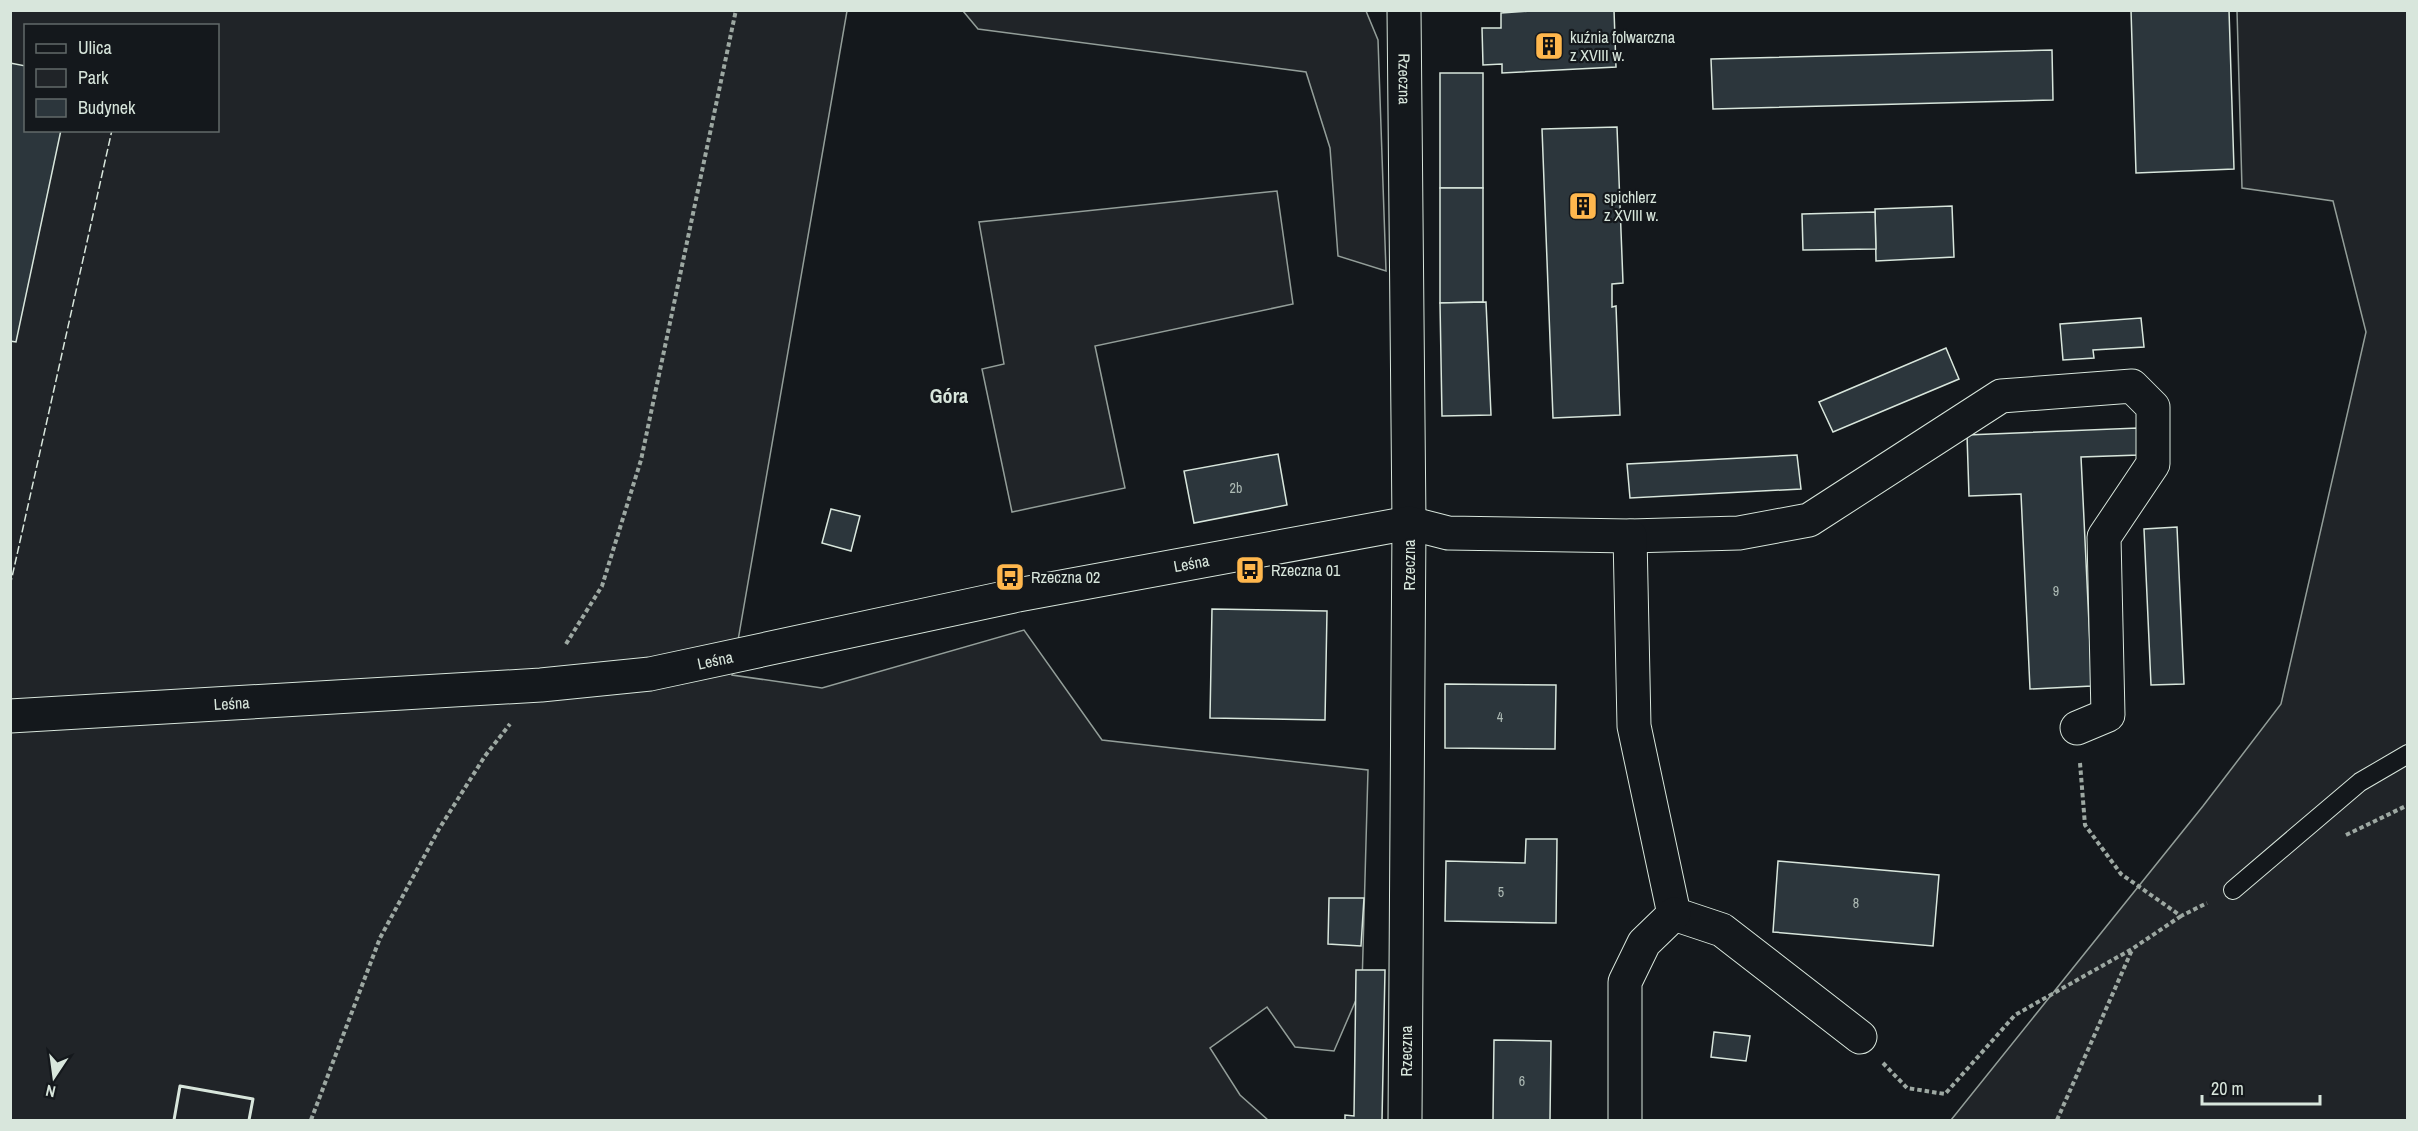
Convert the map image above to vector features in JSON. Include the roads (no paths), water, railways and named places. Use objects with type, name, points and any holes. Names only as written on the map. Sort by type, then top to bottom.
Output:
[{"type":"street","name":"Rzeczna","points":[[1404,10],[1409,523],[1405,1120]]},
{"type":"street","points":[[1409,523],[1448,533],[1630,536],[1739,533],[1809,520],[2001,396],[2132,386],[2153,407],[2153,464],[2104,537],[2108,715],[2077,728]]},
{"type":"street","name":"Leśna","points":[[10,716],[541,686],[650,674],[1018,595],[1409,523]]},
{"type":"street","points":[[1630,536],[1634,726],[1674,914]]},
{"type":"street","points":[[1674,914],[1722,930],[1860,1037]]},
{"type":"street","points":[[1625,1120],[1624,982],[1644,943],[1674,914]]},
{"type":"lane","points":[[2233,890],[2360,782],[2408,754]]},
{"type":"place","name":"kuźnia folwarczna z XVIII w.","points":[[1549,46]]},
{"type":"place","name":"spichlerz z XVIII w.","points":[[1583,206]]},
{"type":"place","name":"Rzeczna 01","points":[[1250,570]]},
{"type":"place","name":"Rzeczna 02","points":[[1010,577]]},
{"type":"district","name":"Góra","points":[[949,396]]}]
